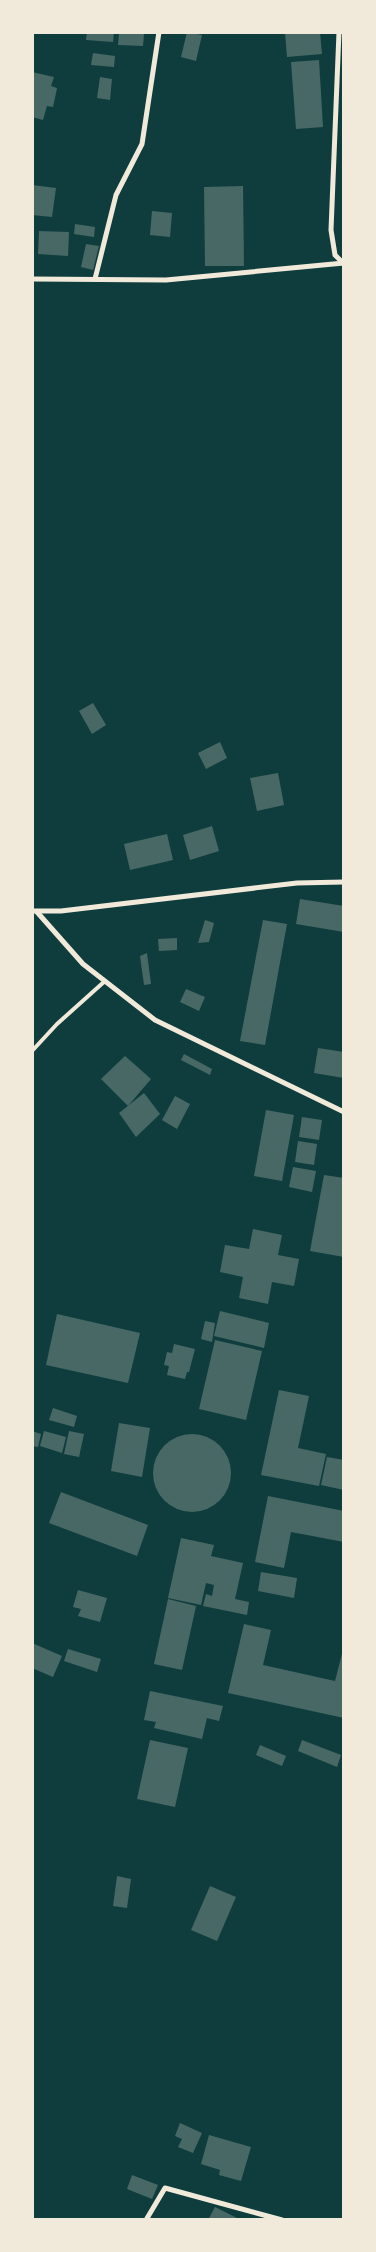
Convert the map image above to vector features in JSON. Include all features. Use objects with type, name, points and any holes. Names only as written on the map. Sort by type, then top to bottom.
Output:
[{"type":"street","points":[[95,279],[116,195],[142,144],[159,32]]},
{"type":"street","points":[[339,32],[331,230],[335,255],[343,263]]},
{"type":"street","points":[[32,279],[166,280],[343,263]]},
{"type":"street","points":[[35,912],[297,883],[344,882]]},
{"type":"street","points":[[35,912],[83,964],[155,1020],[344,1112]]},
{"type":"street","points":[[146,2220],[165,2188],[282,2220]]},
{"type":"lane","points":[[32,1052],[57,1024],[105,982]]},
{"type":"building","points":[[87,32],[114,32],[113,42],[86,40]]},
{"type":"building","points":[[187,32],[202,35],[196,61],[181,57]]},
{"type":"building","points":[[285,32],[320,32],[322,54],[287,57]]},
{"type":"building","points":[[119,33],[144,34],[143,46],[118,45]]},
{"type":"building","points":[[93,53],[115,56],[114,67],[91,65]]},
{"type":"building","points":[[319,60],[323,127],[296,129],[291,62]]},
{"type":"building","points":[[32,72],[54,77],[51,86],[57,88],[53,107],[47,106],[43,120],[32,117]]},
{"type":"building","points":[[100,77],[112,79],[110,100],[97,98]]},
{"type":"building","points":[[32,185],[56,188],[52,217],[32,215]]},
{"type":"building","points":[[243,186],[244,266],[205,266],[204,187]]},
{"type":"building","points":[[152,211],[172,213],[170,237],[150,235]]},
{"type":"building","points":[[75,224],[95,227],[94,237],[74,234]]},
{"type":"building","points":[[39,231],[69,232],[68,256],[38,254]]},
{"type":"building","points":[[86,244],[99,246],[93,270],[81,267]]},
{"type":"building","points":[[93,703],[106,725],[92,734],[79,711]]},
{"type":"building","points":[[220,742],[227,758],[206,769],[198,753]]},
{"type":"building","points":[[278,773],[284,805],[257,811],[250,778]]},
{"type":"building","points":[[212,826],[219,851],[190,860],[183,835]]},
{"type":"building","points":[[167,834],[173,860],[130,870],[124,844]]},
{"type":"building","points":[[300,899],[344,906],[344,932],[296,924]]},
{"type":"building","points":[[205,920],[214,923],[209,942],[198,943]]},
{"type":"building","points":[[263,920],[287,924],[265,1045],[240,1041]]},
{"type":"building","points":[[177,938],[177,950],[159,951],[158,939]]},
{"type":"building","points":[[147,953],[151,984],[144,985],[140,956]]},
{"type":"building","points":[[186,989],[205,997],[199,1011],[180,1002]]},
{"type":"building","points":[[318,1048],[344,1052],[344,1078],[314,1073]]},
{"type":"building","points":[[184,1054],[212,1069],[210,1075],[181,1060]]},
{"type":"building","points":[[125,1056],[151,1079],[128,1106],[101,1079]]},
{"type":"building","points":[[144,1093],[160,1114],[136,1137],[119,1113]]},
{"type":"building","points":[[175,1096],[190,1104],[177,1129],[162,1120]]},
{"type":"building","points":[[266,1110],[294,1115],[282,1181],[254,1176]]},
{"type":"building","points":[[302,1117],[322,1120],[319,1140],[299,1137]]},
{"type":"building","points":[[298,1141],[317,1144],[314,1165],[295,1162]]},
{"type":"building","points":[[293,1167],[316,1171],[312,1192],[289,1187]]},
{"type":"building","points":[[324,1175],[344,1178],[344,1257],[310,1251]]},
{"type":"building","points":[[253,1229],[282,1235],[278,1255],[299,1259],[294,1286],[272,1282],[268,1304],[239,1298],[243,1277],[220,1272],[225,1245],[249,1249]]},
{"type":"building","points":[[220,1311],[269,1323],[264,1348],[214,1336]]},
{"type":"building","points":[[57,1314],[140,1333],[128,1383],[46,1365]]},
{"type":"building","points":[[205,1321],[215,1323],[212,1342],[201,1339]]},
{"type":"building","points":[[215,1340],[262,1351],[246,1420],[199,1409]]},
{"type":"building","points":[[174,1344],[195,1349],[189,1372],[187,1372],[185,1379],[167,1375],[169,1366],[164,1365],[167,1352],[172,1353]]},
{"type":"building","points":[[279,1390],[309,1396],[298,1448],[326,1454],[319,1486],[261,1475]]},
{"type":"building","points":[[53,1408],[77,1416],[74,1427],[49,1420]]},
{"type":"building","points":[[119,1423],[150,1428],[142,1477],[111,1471]]},
{"type":"building","points":[[32,1431],[41,1434],[38,1447],[32,1446]]},
{"type":"building","points":[[44,1431],[66,1437],[62,1453],[40,1446]]},
{"type":"building","points":[[69,1431],[84,1434],[79,1457],[64,1454]]},
{"type":"building","points":[[192,1434],[207,1437],[220,1445],[228,1458],[231,1473],[228,1488],[220,1501],[207,1509],[192,1512],[177,1509],[164,1501],[156,1488],[153,1473],[156,1458],[164,1445],[177,1437]]},
{"type":"building","points":[[327,1457],[344,1460],[344,1490],[321,1485]]},
{"type":"building","points":[[61,1492],[148,1525],[137,1556],[49,1523]]},
{"type":"building","points":[[268,1496],[344,1511],[344,1542],[291,1532],[284,1568],[255,1562]]},
{"type":"building","points":[[181,1538],[214,1545],[211,1556],[243,1563],[235,1599],[249,1602],[247,1615],[203,1606],[206,1594],[212,1596],[214,1585],[206,1583],[201,1605],[168,1598]]},
{"type":"building","points":[[261,1572],[297,1578],[294,1598],[258,1591]]},
{"type":"building","points":[[78,1590],[107,1598],[100,1622],[78,1616],[81,1609],[73,1607]]},
{"type":"building","points":[[168,1599],[196,1606],[182,1670],[154,1664]]},
{"type":"building","points":[[244,1624],[271,1630],[263,1665],[335,1681],[344,1646],[344,1718],[228,1693]]},
{"type":"building","points":[[32,1643],[62,1656],[53,1677],[32,1668]]},
{"type":"building","points":[[68,1649],[101,1659],[97,1672],[64,1661]]},
{"type":"building","points":[[150,1691],[223,1706],[219,1721],[207,1718],[202,1739],[154,1728],[156,1722],[144,1720]]},
{"type":"building","points":[[150,1740],[188,1748],[175,1807],[137,1799]]},
{"type":"building","points":[[302,1740],[341,1755],[337,1767],[298,1751]]},
{"type":"building","points":[[260,1745],[286,1756],[282,1766],[256,1755]]},
{"type":"building","points":[[117,1876],[131,1879],[127,1908],[113,1906]]},
{"type":"building","points":[[210,1886],[236,1897],[217,1941],[191,1930]]},
{"type":"building","points":[[180,2123],[202,2133],[193,2153],[178,2147],[182,2139],[175,2136]]},
{"type":"building","points":[[209,2135],[251,2147],[241,2181],[219,2175],[220,2170],[201,2164]]},
{"type":"building","points":[[132,2175],[158,2185],[152,2199],[127,2189]]},
{"type":"building","points":[[215,2207],[241,2220],[208,2220]]}]
